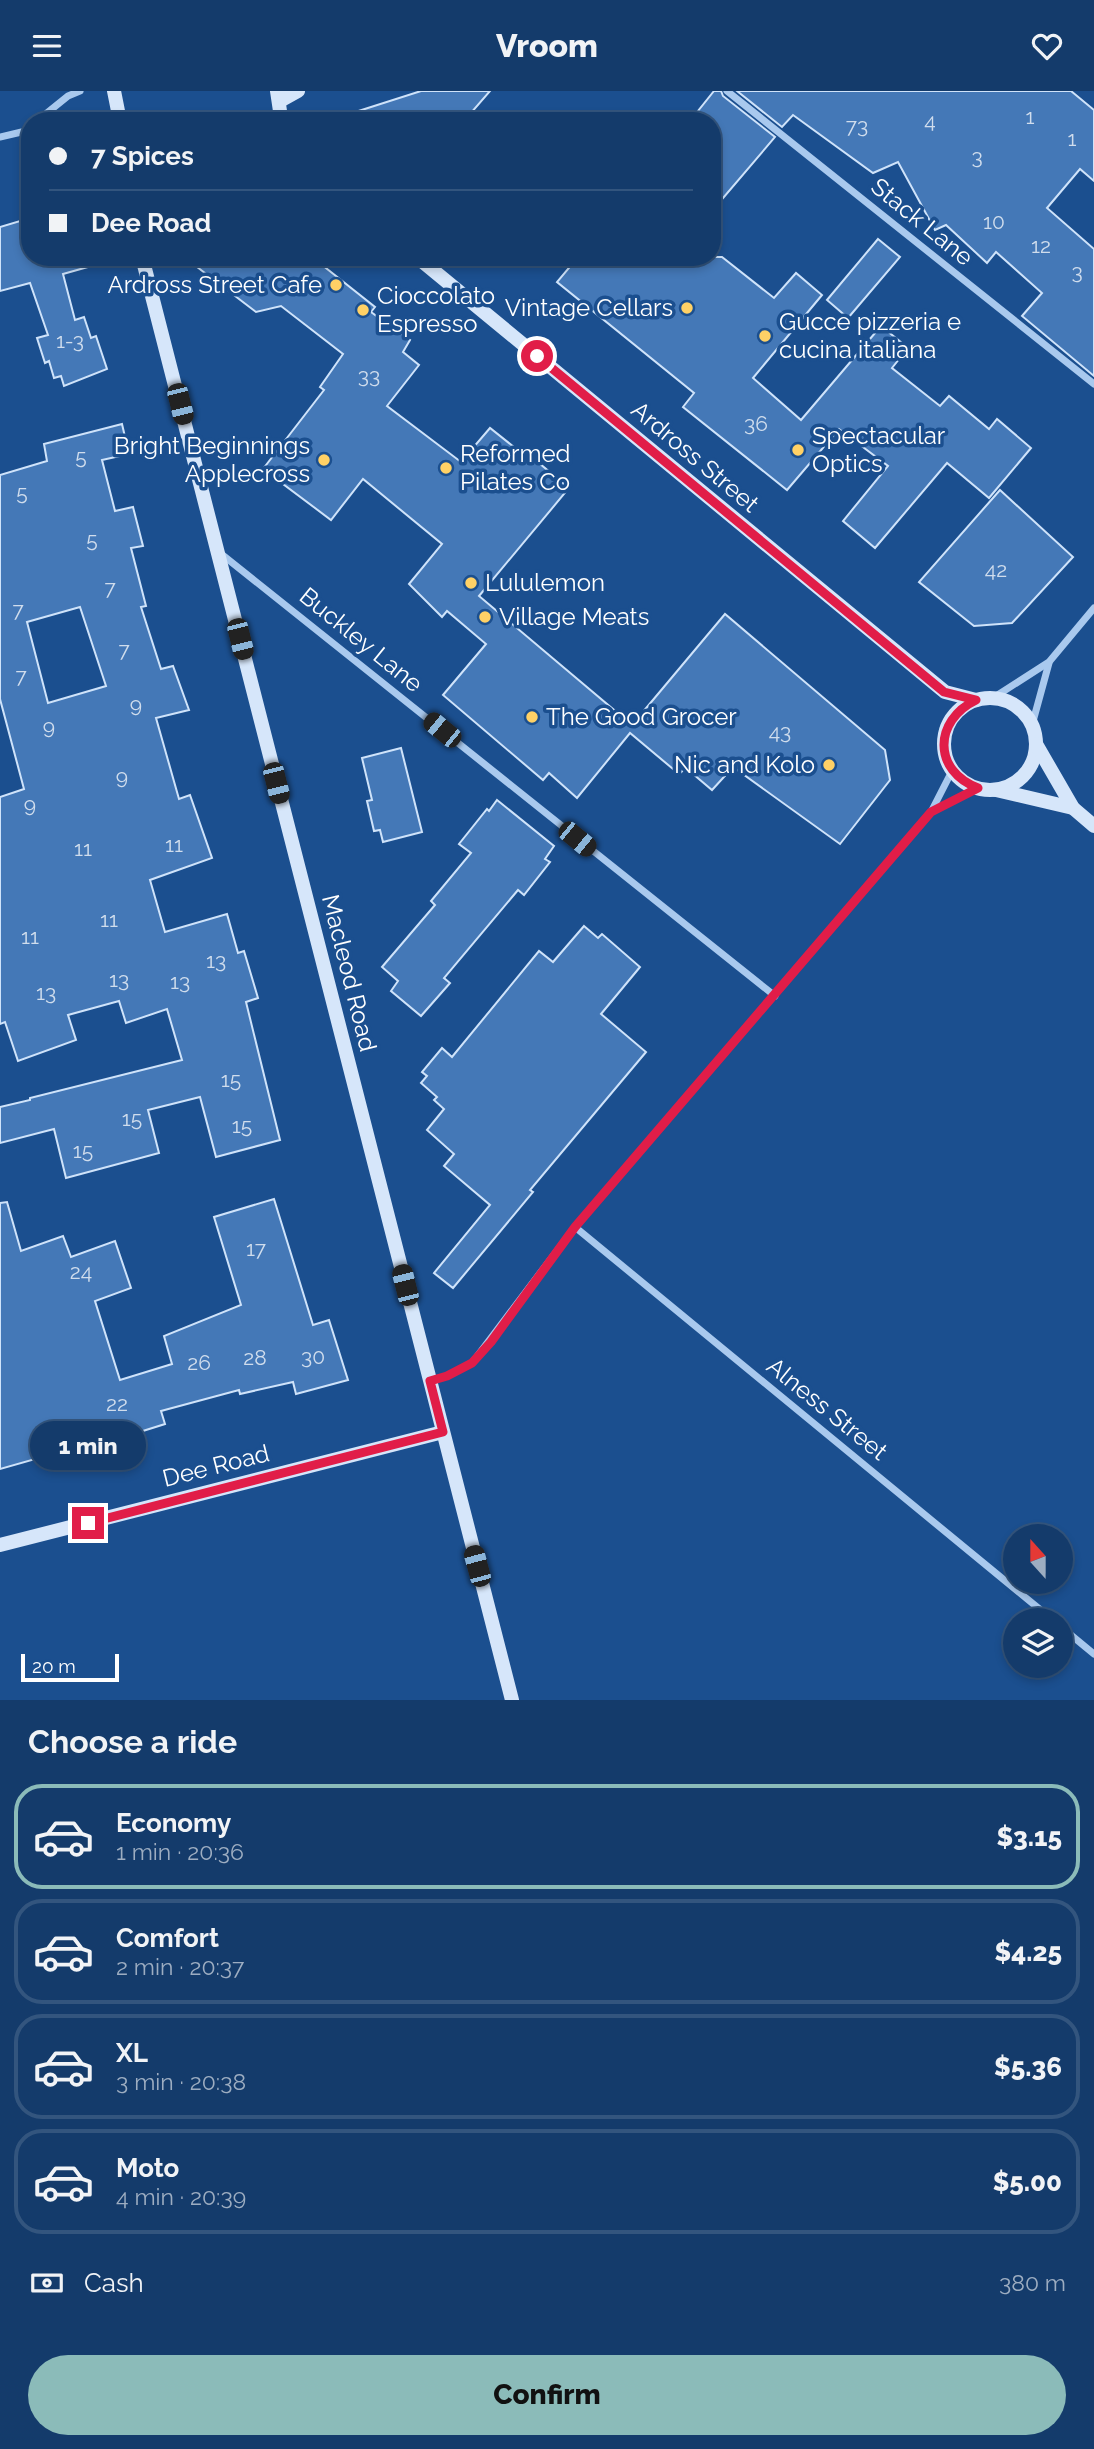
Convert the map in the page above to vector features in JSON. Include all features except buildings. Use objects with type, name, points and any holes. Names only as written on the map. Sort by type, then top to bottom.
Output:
[{"type":"street","points":[[48,112],[68,96],[80,91]]},
{"type":"street","points":[[114,91],[118,112]]},
{"type":"street","points":[[280,109],[298,91]]},
{"type":"street","name":"Stack Lane","points":[[727,91],[1094,384]]},
{"type":"street","points":[[0,137],[21,131]]},
{"type":"street","name":"Macleod Road","points":[[144,266],[512,1700]]},
{"type":"street","name":"Ardross Street","points":[[428,266],[944,692],[976,700]]},
{"type":"street","name":"Buckley Lane","points":[[218,551],[775,996]]},
{"type":"street","points":[[993,698],[1049,662],[1094,608]]},
{"type":"street","points":[[1032,725],[1049,662]]},
{"type":"street","points":[[944,692],[947,726],[944,749],[952,771],[968,785],[1073,808]]},
{"type":"street","points":[[947,726],[964,706],[976,700],[993,698],[1016,706],[1032,725],[1036,744],[1073,808],[1094,825]]},
{"type":"street","points":[[931,812],[986,789],[1004,788],[1023,775],[1030,766],[1036,744]]},
{"type":"street","points":[[430,1381],[447,1376],[472,1363],[491,1342],[575,1227],[931,812],[952,771]]},
{"type":"street","name":"Alness Street","points":[[575,1227],[1038,1608]]},
{"type":"street","name":"Dee Road","points":[[0,1545],[443,1432]]},
{"type":"street","points":[[1073,1637],[1094,1654]]},
{"type":"place","name":"Ardross Street Cafe","points":[[336,285]]},
{"type":"place","name":"Vintage Cellars","points":[[687,308]]},
{"type":"place","name":"Cioccolato Espresso","points":[[363,310]]},
{"type":"place","name":"Gucce pizzeria e cucina italiana","points":[[765,336]]},
{"type":"place","name":"Spectacular Optics","points":[[798,450]]},
{"type":"place","name":"Bright Beginnings Applecross","points":[[324,460]]},
{"type":"place","name":"Reformed Pilates Co","points":[[446,468]]},
{"type":"place","name":"Lululemon","points":[[471,583]]},
{"type":"place","name":"Village Meats","points":[[485,617]]},
{"type":"place","name":"The Good Grocer","points":[[532,717]]},
{"type":"place","name":"Nic and Kolo","points":[[829,765]]},
{"type":"route","points":[[88,1523],[443,1432],[430,1381],[447,1376],[472,1363],[491,1342],[575,1227],[931,812],[978,788],[968,785],[952,771],[945,757],[944,741],[947,726],[954,715],[976,700],[944,692],[537,356]]}]
